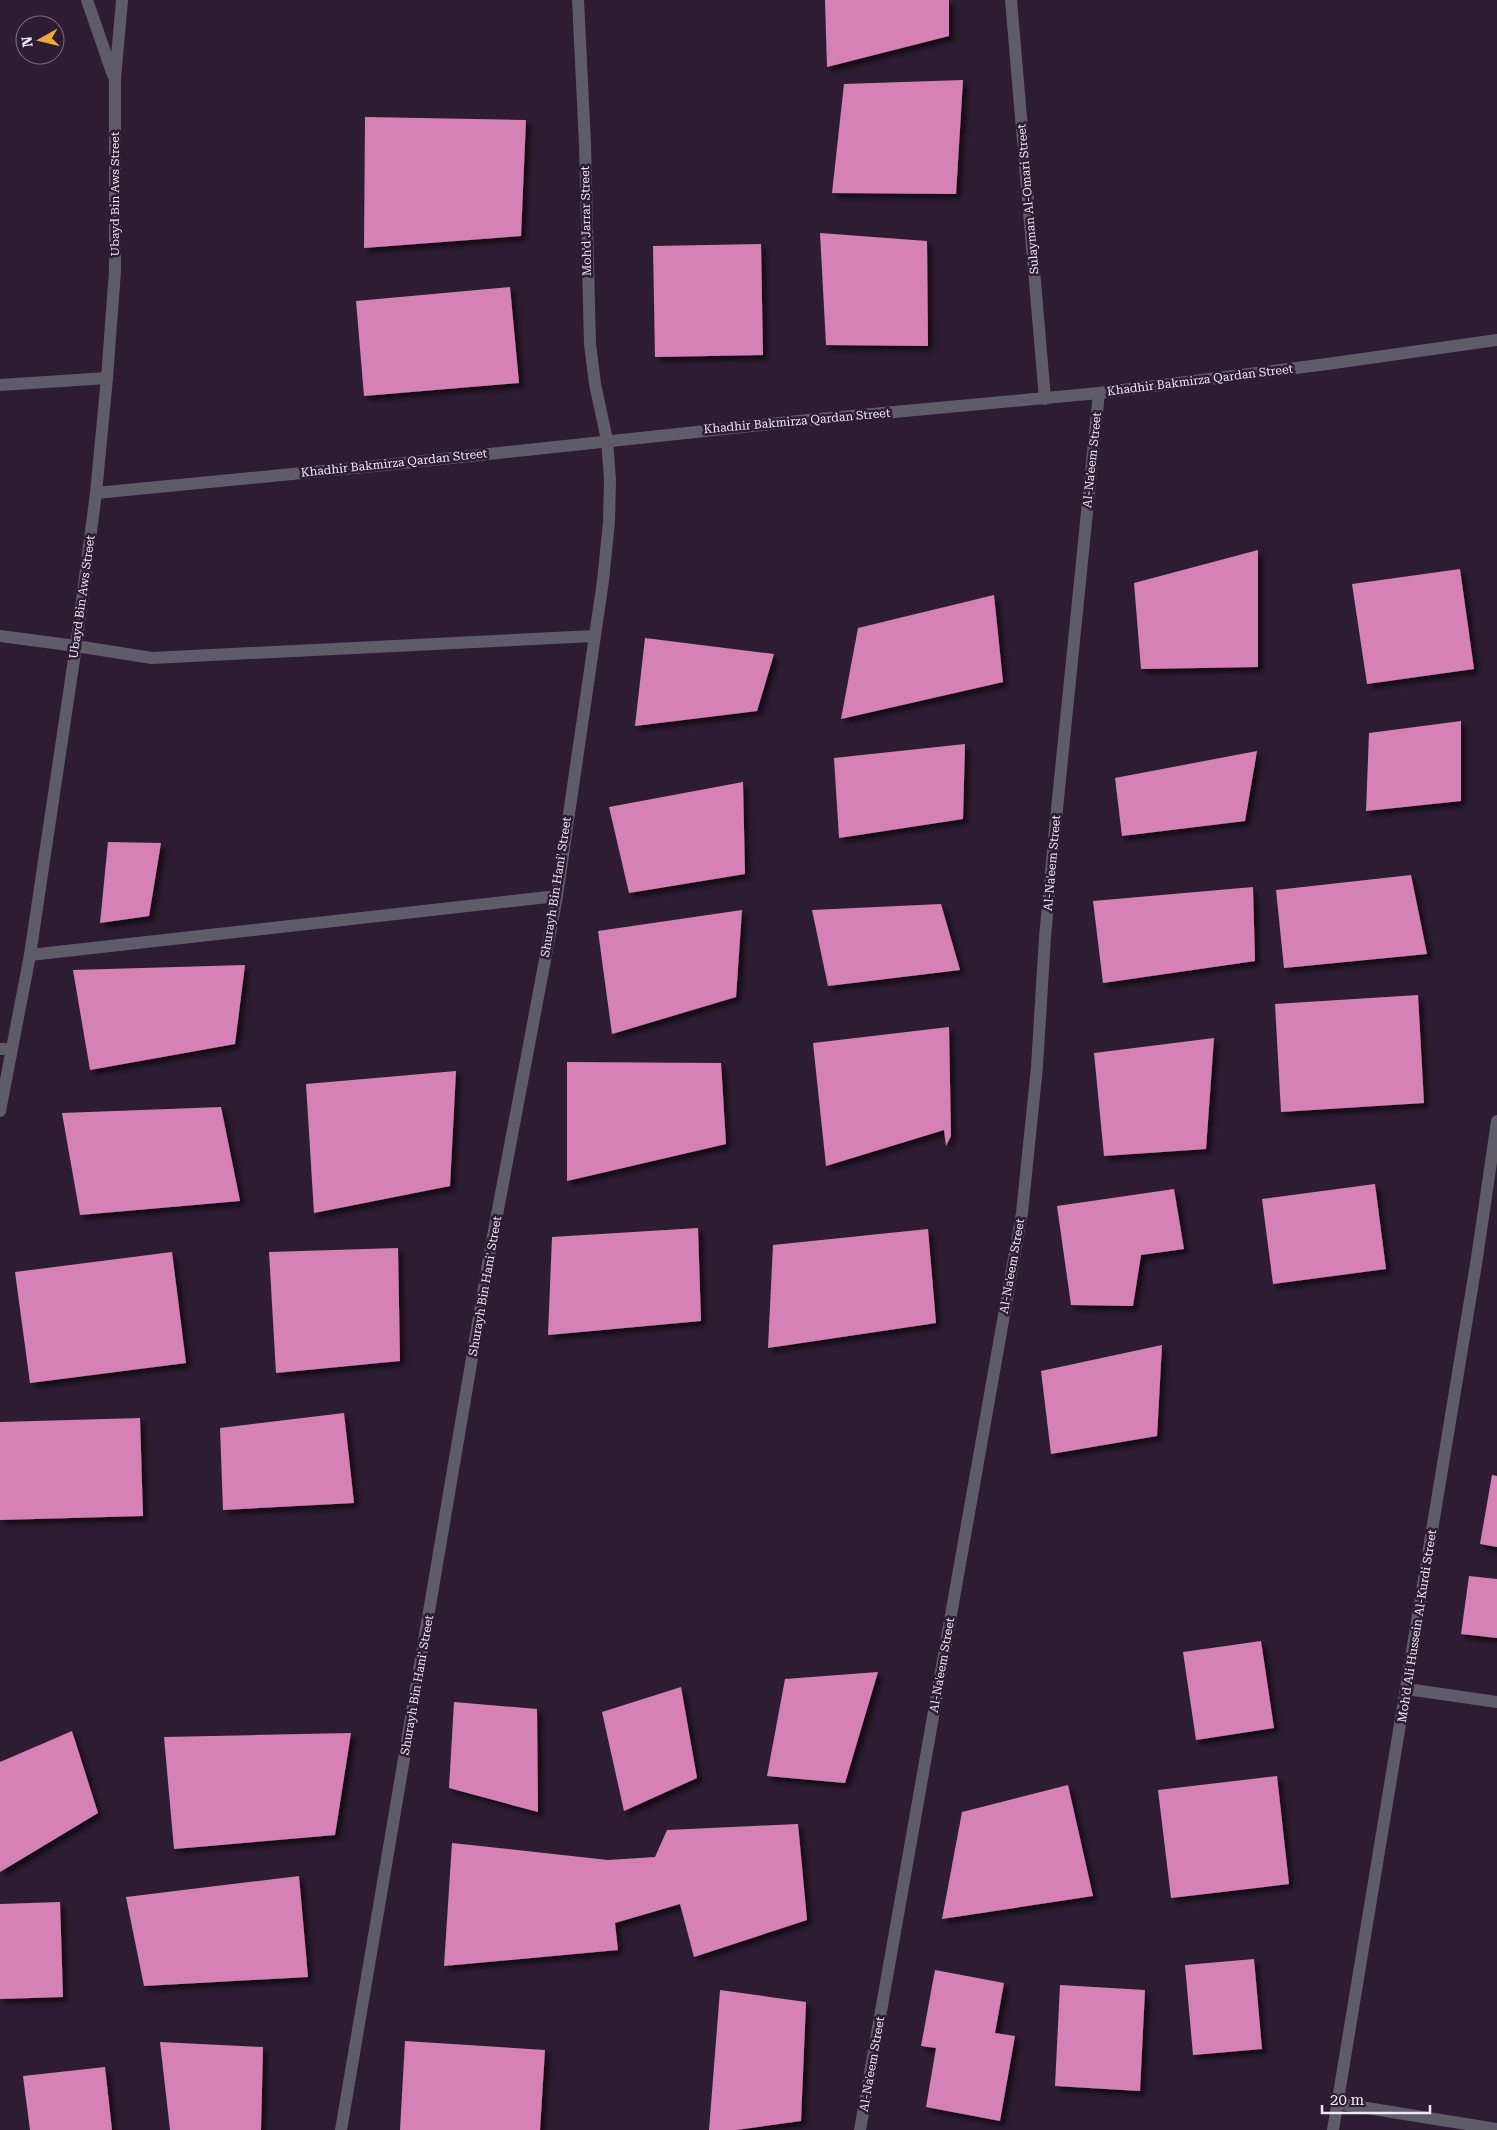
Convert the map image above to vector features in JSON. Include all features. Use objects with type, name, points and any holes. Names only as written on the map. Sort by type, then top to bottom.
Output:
[{"type":"street","name":"Ubayd Bin Aws Street","points":[[87,0],[115,79]]},
{"type":"street","name":"Ubayd Bin Aws Street","points":[[0,1111],[6,1049],[30,955],[76,646],[96,493],[115,271],[115,79],[122,0]]},
{"type":"street","name":"Moh'd Jarrar Street","points":[[578,0],[585,144],[590,344],[607,440]]},
{"type":"street","name":"Sulayman Al-Omari Street","points":[[1011,0],[1045,399]]},
{"type":"street","name":"Khadhir Bakmirza Qardan Street","points":[[96,493],[375,466],[808,420],[1045,399],[1327,364],[1497,340]]},
{"type":"street","points":[[0,385],[107,378]]},
{"type":"street","name":"Al-Na'eem Street","points":[[860,2130],[1022,1213],[1037,1067],[1045,937],[1055,829],[1099,393]]},
{"type":"street","name":"Shurayh Bin Hani' Street","points":[[341,2130],[490,1252],[557,896],[603,582],[609,522],[610,480],[607,440]]},
{"type":"street","points":[[0,636],[152,658],[594,636]]},
{"type":"street","points":[[30,955],[557,896]]},
{"type":"street","name":"Moh'd Ali Hussein Al-Kurdi Street","points":[[1333,2130],[1474,1278],[1497,1121]]},
{"type":"street","points":[[1406,1689],[1497,1702]]},
{"type":"street","points":[[1336,2104],[1497,2129]]},
{"type":"building","points":[[825,0],[949,0],[949,36],[827,67]]},
{"type":"building","points":[[963,80],[956,194],[832,193],[844,84]]},
{"type":"building","points":[[365,117],[526,120],[521,236],[364,248]]},
{"type":"building","points":[[820,233],[927,241],[928,346],[826,345]]},
{"type":"building","points":[[761,244],[763,355],[655,357],[653,246]]},
{"type":"building","points":[[510,287],[519,383],[364,396],[356,301]]},
{"type":"building","points":[[1258,550],[1258,667],[1141,669],[1134,583]]},
{"type":"building","points":[[1460,569],[1474,669],[1367,684],[1352,584]]},
{"type":"building","points":[[994,595],[1003,682],[841,719],[858,628]]},
{"type":"building","points":[[645,638],[774,654],[757,711],[635,726]]},
{"type":"building","points":[[1461,721],[1461,801],[1366,811],[1369,733]]},
{"type":"building","points":[[965,744],[963,819],[839,838],[834,758]]},
{"type":"building","points":[[1257,751],[1245,821],[1122,836],[1115,778]]},
{"type":"building","points":[[743,782],[745,874],[629,893],[609,807]]},
{"type":"building","points":[[108,842],[161,843],[149,916],[100,923]]},
{"type":"building","points":[[1411,875],[1427,954],[1284,968],[1276,890]]},
{"type":"building","points":[[1253,887],[1255,961],[1103,983],[1093,901]]},
{"type":"building","points":[[941,904],[960,970],[828,986],[812,910]]},
{"type":"building","points":[[742,910],[736,997],[612,1034],[598,931]]},
{"type":"building","points":[[245,965],[235,1044],[90,1070],[73,970]]},
{"type":"building","points":[[1418,995],[1424,1103],[1281,1112],[1275,1004]]},
{"type":"building","points":[[949,1027],[951,1136],[946,1146],[944,1130],[826,1166],[813,1043]]},
{"type":"building","points":[[1214,1038],[1206,1149],[1104,1156],[1094,1053]]},
{"type":"building","points":[[567,1062],[721,1063],[726,1144],[567,1181]]},
{"type":"building","points":[[456,1071],[450,1186],[314,1213],[306,1084]]},
{"type":"building","points":[[221,1107],[240,1201],[80,1215],[62,1113]]},
{"type":"building","points":[[1375,1184],[1386,1269],[1273,1284],[1262,1199]]},
{"type":"building","points":[[1174,1189],[1184,1249],[1141,1255],[1133,1306],[1071,1305],[1057,1206]]},
{"type":"building","points":[[698,1228],[701,1321],[548,1335],[552,1237]]},
{"type":"building","points":[[928,1229],[936,1323],[768,1348],[773,1245]]},
{"type":"building","points":[[398,1248],[400,1361],[276,1373],[269,1252]]},
{"type":"building","points":[[172,1252],[186,1363],[30,1383],[15,1272]]},
{"type":"building","points":[[1162,1345],[1157,1436],[1051,1454],[1041,1371]]},
{"type":"building","points":[[344,1413],[354,1503],[223,1510],[220,1428]]},
{"type":"building","points":[[140,1418],[143,1516],[0,1520],[0,1422]]},
{"type":"building","points":[[1492,1475],[1497,1476],[1497,1547],[1480,1544]]},
{"type":"building","points":[[1469,1576],[1497,1579],[1497,1638],[1461,1634]]},
{"type":"building","points":[[1261,1641],[1274,1728],[1196,1740],[1183,1652]]},
{"type":"building","points":[[878,1672],[845,1783],[767,1776],[785,1679]]},
{"type":"building","points":[[681,1687],[697,1778],[624,1811],[602,1712]]},
{"type":"building","points":[[454,1702],[537,1709],[538,1812],[449,1788]]},
{"type":"building","points":[[72,1731],[98,1813],[0,1872],[0,1762]]},
{"type":"building","points":[[351,1733],[335,1835],[174,1849],[164,1737]]},
{"type":"building","points":[[1277,1776],[1289,1884],[1171,1898],[1158,1790]]},
{"type":"building","points":[[1068,1785],[1093,1896],[942,1919],[962,1812]]},
{"type":"building","points":[[798,1824],[807,1920],[694,1957],[680,1904],[615,1923],[618,1950],[444,1966],[452,1843],[608,1860],[655,1857],[667,1830]]},
{"type":"building","points":[[299,1876],[308,1977],[144,1986],[126,1897]]},
{"type":"building","points":[[60,1902],[63,1997],[0,1999],[0,1904]]},
{"type":"building","points":[[1254,1959],[1262,2049],[1193,2055],[1185,1965]]},
{"type":"building","points":[[935,1970],[1004,1983],[995,2033],[1015,2036],[1000,2121],[926,2107],[936,2048],[921,2046]]},
{"type":"building","points":[[1060,1985],[1145,1990],[1140,2091],[1055,2086]]},
{"type":"building","points":[[720,1990],[806,2002],[801,2121],[736,2130],[709,2130]]},
{"type":"building","points":[[405,2041],[545,2050],[540,2130],[400,2130]]},
{"type":"building","points":[[160,2042],[263,2047],[261,2130],[170,2130]]},
{"type":"building","points":[[105,2067],[112,2130],[30,2130],[23,2076]]}]
